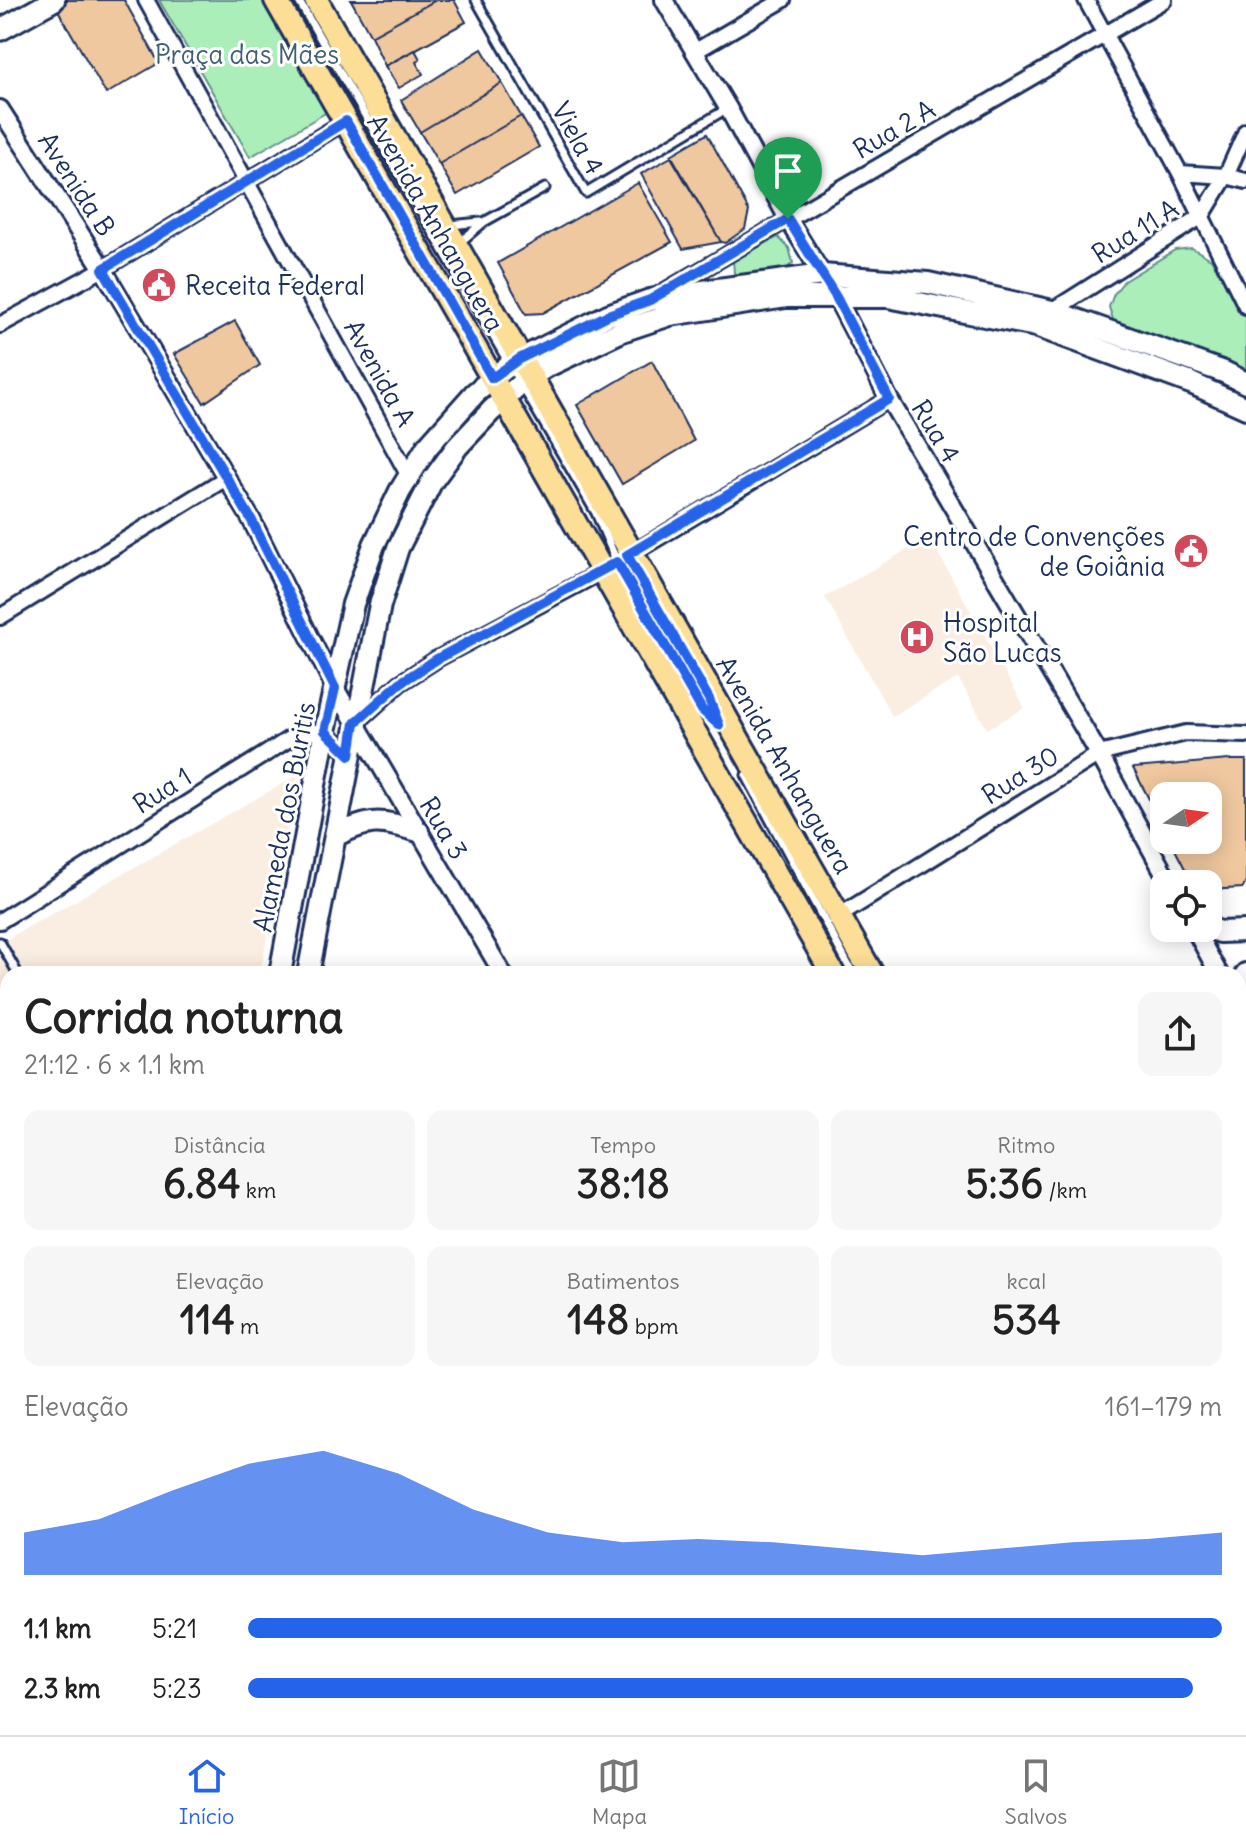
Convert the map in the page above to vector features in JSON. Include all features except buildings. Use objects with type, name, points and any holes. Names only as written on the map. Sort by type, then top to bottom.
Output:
[{"type":"main road","points":[[0,30],[54,0]]},
{"type":"main road","name":"Avenida Anhanguera","points":[[276,0],[346,121],[512,377],[620,560],[829,966]]},
{"type":"main road","name":"Avenida Anhanguera","points":[[316,0],[456,246],[512,377],[867,966]]},
{"type":"main road","points":[[512,377],[608,315],[650,300],[822,275],[928,283],[1052,311],[1224,372],[1246,383]]},
{"type":"main road","points":[[512,377],[658,318],[786,297],[888,297],[1036,326],[1191,383],[1246,408]]},
{"type":"main road","name":"Alameda dos Buritis","points":[[310,966],[350,755],[345,706],[353,604],[379,535],[427,447],[448,422],[512,377]]},
{"type":"main road","name":"Alameda dos Buritis","points":[[281,966],[325,731],[345,706],[398,548],[419,506],[446,461],[512,377]]},
{"type":"main road","points":[[335,836],[370,822],[385,821],[418,831]]},
{"type":"main road","points":[[1222,932],[1246,931]]},
{"type":"street","name":"Avenida A","points":[[146,0],[409,476]]},
{"type":"street","name":"Rua 4","points":[[664,0],[728,108],[788,219],[836,297],[889,399],[1099,754],[1162,870]]},
{"type":"street","points":[[694,52],[783,0]]},
{"type":"street","points":[[1086,0],[1180,173],[1246,306]]},
{"type":"street","name":"Rua 2 A","points":[[650,300],[1164,0]]},
{"type":"street","name":"Avenida B","points":[[0,109],[103,269],[251,519],[345,706]]},
{"type":"street","points":[[0,325],[103,269],[346,121]]},
{"type":"street","name":"Rua 11 A","points":[[1052,311],[1202,216],[1226,176],[1246,131]]},
{"type":"street","points":[[1180,173],[1226,176],[1246,181]]},
{"type":"street","points":[[345,706],[400,683],[437,659],[620,560],[889,399]]},
{"type":"street","points":[[0,617],[226,478]]},
{"type":"street","name":"Rua 3","points":[[345,706],[498,966]]},
{"type":"street","points":[[325,731],[350,755]]},
{"type":"street","name":"Rua 1","points":[[0,921],[297,734],[325,731]]},
{"type":"street","name":"Rua 30","points":[[839,916],[1099,754],[1186,733],[1246,735]]},
{"type":"street","points":[[1202,942],[1215,966]]},
{"type":"lane","points":[[298,0],[512,377],[596,513],[702,710],[719,725],[727,739]]},
{"type":"lane","name":"Viela 4","points":[[476,0],[586,193],[728,108]]},
{"type":"lane","points":[[456,246],[484,222],[545,188]]},
{"type":"lane","points":[[444,225],[484,222]]},
{"type":"lane","points":[[742,767],[849,966]]},
{"type":"lane","points":[[0,942],[14,966]]},
{"type":"shaded area","name":"Hospital São Lucas","points":[[929,537],[1025,708],[987,729],[958,678],[892,716],[825,597]]},
{"type":"shaded area","points":[[298,775],[262,966],[0,966],[0,943]]},
{"type":"green space","name":"Praça das Mães","points":[[159,0],[272,0],[334,108],[250,157]]},
{"type":"green space","points":[[778,237],[789,248],[793,263],[786,269],[739,276],[734,273],[733,260]]},
{"type":"green space","points":[[1192,248],[1211,259],[1246,316],[1246,370],[1115,326],[1109,307],[1124,281],[1175,250]]},
{"type":"place","name":"Receita Federal","points":[[159,285]]},
{"type":"place","name":"Centro de Convenções de Goiânia","points":[[1191,551]]},
{"type":"place","name":"Hospital São Lucas","points":[[917,637]]},
{"type":"route","points":[[346,121],[492,378],[519,359],[608,315],[650,300],[788,219],[836,297],[889,399],[627,555],[709,699],[719,725],[702,710],[617,562],[437,659],[400,683],[355,723],[350,755],[325,731],[335,688],[251,519],[103,269],[346,121]]}]
